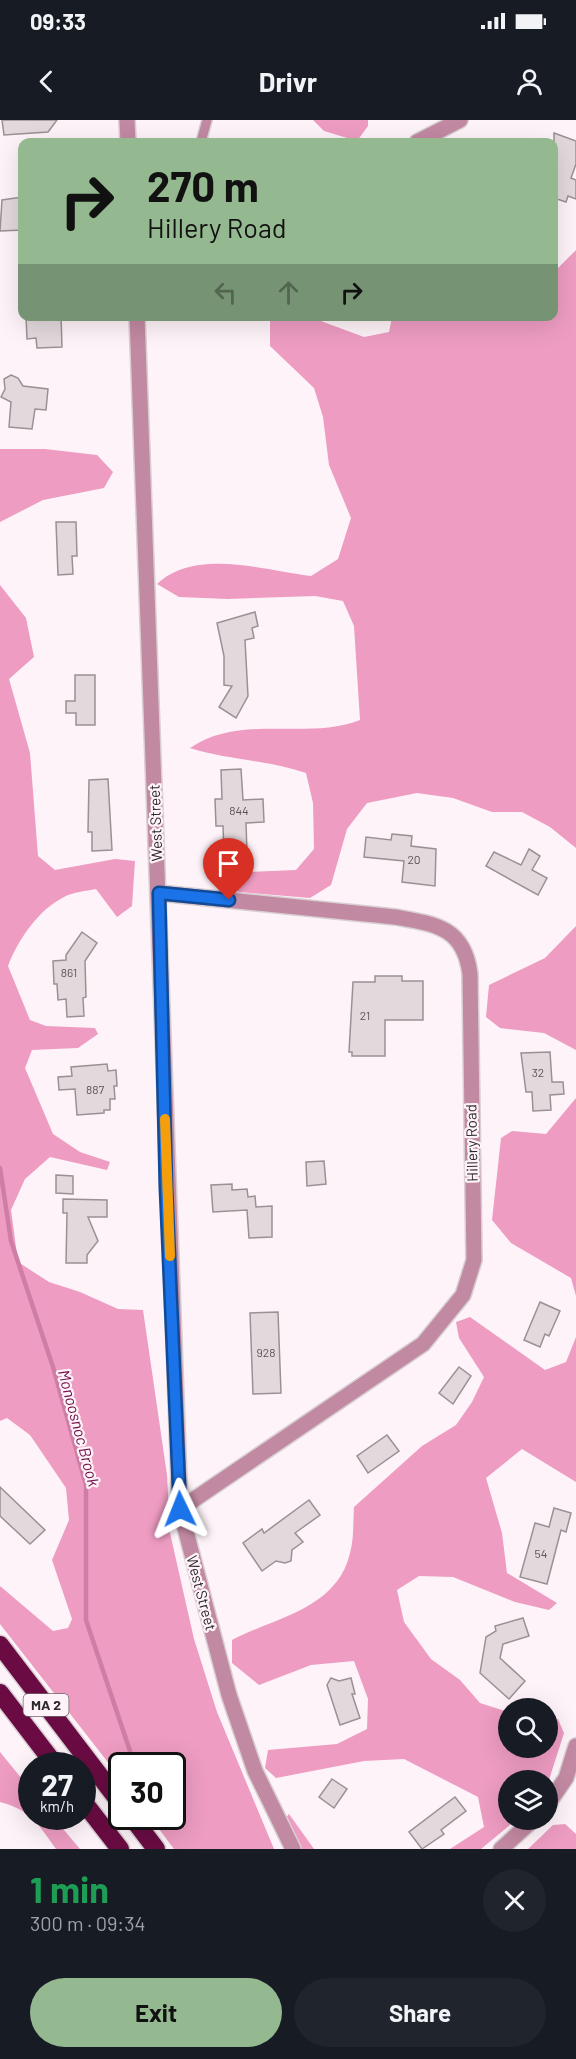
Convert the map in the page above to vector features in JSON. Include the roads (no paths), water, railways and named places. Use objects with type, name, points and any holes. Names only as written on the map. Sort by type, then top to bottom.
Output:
[{"type":"highway","name":"MA 2","points":[[0,1645],[108,1786]]},
{"type":"highway","name":"MA 2","points":[[0,1693],[45,1752]]},
{"type":"highway","points":[[96,1818],[120,1849]]},
{"type":"highway","points":[[142,1830],[156,1849]]},
{"type":"street","points":[[127,120],[128,138]]},
{"type":"street","points":[[425,138],[460,120]]},
{"type":"street","name":"West Street","points":[[138,321],[159,893],[166,1188],[180,1509],[229,1695],[255,1771],[293,1849]]},
{"type":"street","name":"Hillery Road","points":[[159,893],[433,924],[454,936],[463,946],[468,955],[470,974],[474,1260],[465,1290],[453,1310],[423,1344],[180,1509]]},
{"type":"street","points":[[558,1790],[566,1778],[576,1746]]},
{"type":"street","points":[[501,1849],[522,1830]]},
{"type":"lane","points":[[202,138],[207,120]]},
{"type":"waterway","name":"Monoosnoc Brook","points":[[0,1168],[11,1241],[53,1367],[86,1485],[86,1620],[130,1752]]}]
